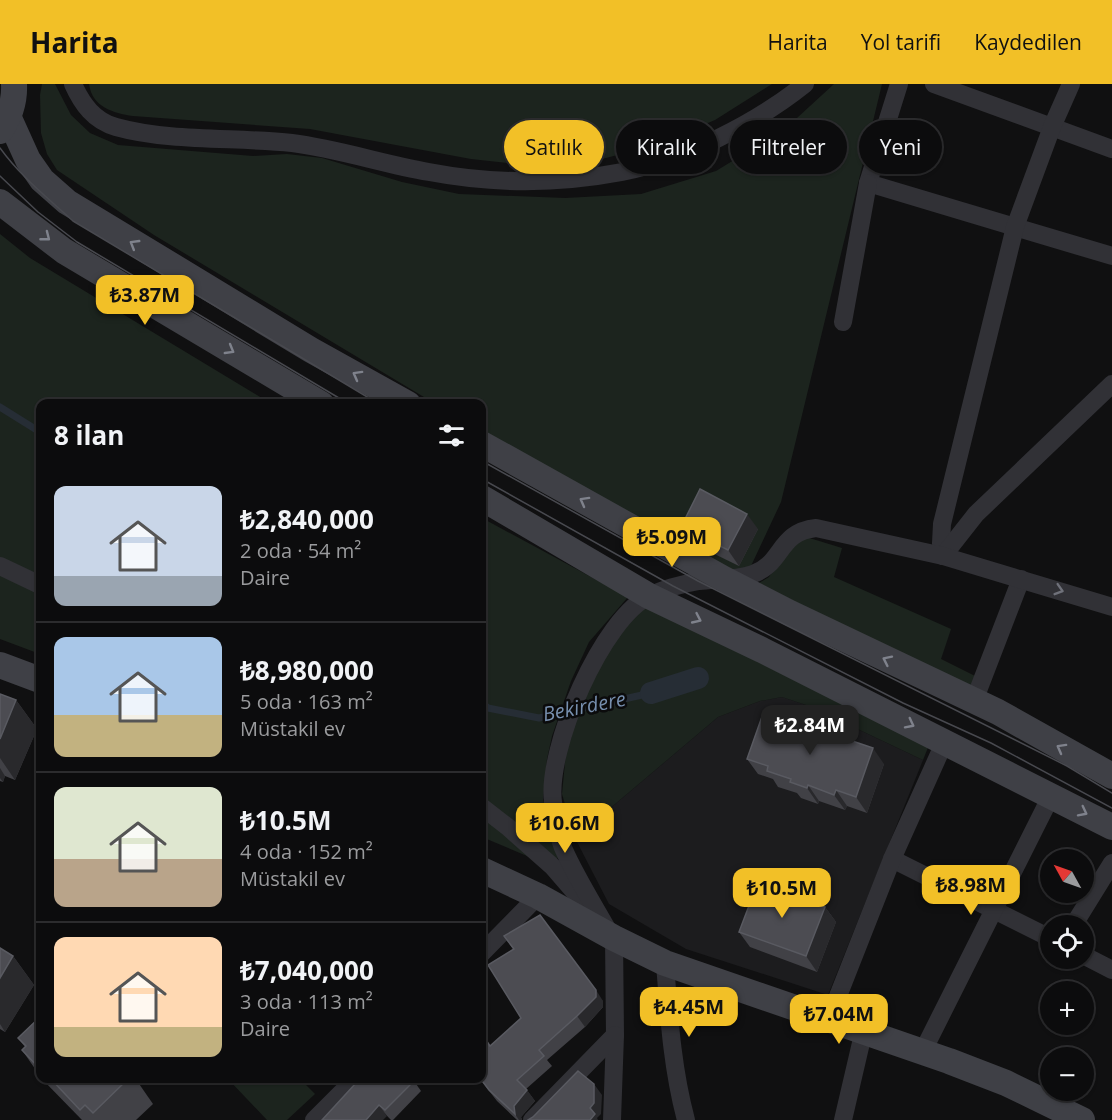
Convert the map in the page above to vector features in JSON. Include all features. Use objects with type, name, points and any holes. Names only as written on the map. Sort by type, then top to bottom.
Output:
[{"type":"main road","points":[[14,84],[15,97],[4,125],[42,180],[67,202],[311,350],[399,399]]},
{"type":"main road","points":[[0,202],[64,251],[313,399]]},
{"type":"main road","points":[[486,446],[724,579],[974,701],[1112,776]]},
{"type":"main road","points":[[486,500],[648,596],[945,741],[1112,827]]},
{"type":"main road","points":[[0,665],[36,678]]},
{"type":"main road","points":[[486,872],[538,896],[665,963],[923,1051],[1006,1083],[1082,1120]]},
{"type":"street","points":[[74,84],[80,99],[93,116],[115,127],[168,135],[290,143],[334,149],[429,172],[530,182],[623,172],[678,156],[756,117],[804,84]]},
{"type":"street","points":[[843,322],[868,183],[899,84]]},
{"type":"street","points":[[934,84],[1112,149]]},
{"type":"street","points":[[942,556],[942,524],[1016,227],[1052,127],[1071,84]]},
{"type":"street","points":[[868,183],[1112,256]]},
{"type":"street","points":[[942,556],[976,513],[1112,384]]},
{"type":"street","points":[[612,1120],[615,1035],[612,936],[563,848],[552,800],[562,739],[581,688],[594,659],[628,610],[648,596],[673,586],[752,574],[769,566],[792,536],[803,529],[816,528],[942,556],[1112,607]]},
{"type":"street","points":[[0,566],[36,583]]},
{"type":"street","points":[[974,701],[1021,579]]},
{"type":"street","points":[[829,1019],[892,859],[945,741]]},
{"type":"street","points":[[923,1051],[1051,796]]},
{"type":"street","points":[[486,810],[553,867],[612,936]]},
{"type":"street","points":[[892,859],[1040,934]]},
{"type":"street","points":[[1080,915],[1112,863]]},
{"type":"street","points":[[486,949],[538,896]]},
{"type":"street","points":[[1094,961],[1112,970]]},
{"type":"street","points":[[665,963],[669,1029],[686,1120]]},
{"type":"street","points":[[843,1120],[864,1030]]},
{"type":"street","points":[[532,1120],[615,1035]]},
{"type":"street","points":[[314,1120],[351,1083]]},
{"type":"shaded area","points":[[42,84],[55,84],[71,115],[90,133],[118,145],[253,156],[287,154],[322,158],[402,182],[459,194],[565,198],[641,194],[706,174],[718,174],[718,170],[730,162],[730,174],[847,174],[847,120],[795,120],[834,84],[882,84],[873,120],[859,120],[860,174],[781,502],[751,566],[726,574],[486,434],[486,399],[427,399],[154,235],[57,170],[47,154],[41,133]]},
{"type":"shaded area","points":[[89,84],[772,84],[715,120],[616,120],[616,155],[604,158],[604,120],[504,120],[504,163],[471,159],[310,129],[125,115],[105,108],[91,92]]},
{"type":"shaded area","points":[[0,234],[30,258],[263,399],[36,399],[36,652],[0,639]]},
{"type":"shaded area","points":[[486,520],[628,597],[589,642],[571,681],[552,736],[543,800],[563,848],[553,867],[486,839]]},
{"type":"shaded area","points":[[803,536],[842,548],[834,577],[951,629],[941,659],[977,677],[970,693],[759,583],[769,577],[777,564]]},
{"type":"shaded area","points":[[647,603],[931,740],[923,760],[809,706],[782,697],[760,701],[718,717],[575,838],[562,794],[567,742],[600,658]]},
{"type":"shaded area","points":[[782,697],[809,706],[923,760],[828,995],[686,949],[609,904],[575,838],[718,717],[760,701]]},
{"type":"shaded area","points":[[232,1083],[304,1083],[315,1094],[287,1120],[267,1120]]},
{"type":"building","points":[[700,489],[747,514],[728,550],[681,527]]},
{"type":"building","points":[[0,694],[16,700],[0,739]]},
{"type":"building","points":[[764,711],[873,748],[856,797],[836,790],[834,795],[808,785],[807,788],[790,782],[791,779],[767,771],[768,766],[747,759]]},
{"type":"building","points":[[758,882],[825,907],[806,956],[739,932]]},
{"type":"building","points":[[540,915],[596,990],[596,997],[539,1050],[544,1056],[517,1080],[527,1090],[514,1106],[515,1114],[484,1083],[486,1083],[486,1045],[488,1043],[490,1046],[521,1018],[488,965],[514,949],[504,936]]},
{"type":"building","points":[[0,948],[13,956],[0,978]]},
{"type":"building","points":[[36,1021],[36,1065],[22,1050],[26,1046],[18,1038]]},
{"type":"building","points":[[578,1071],[594,1084],[594,1103],[590,1108],[595,1114],[590,1120],[528,1120],[533,1117]]},
{"type":"building","points":[[55,1083],[124,1083],[93,1113],[85,1105],[80,1110]]},
{"type":"building","points":[[356,1083],[412,1083],[385,1110],[379,1105],[366,1120],[322,1120]]},
{"type":"waterway","name":"Bekirdere","points":[[0,407],[36,430]]},
{"type":"waterway","points":[[651,693],[698,678]]},
{"type":"waterway","name":"Bekirdere","points":[[486,706],[539,718],[651,693]]},
{"type":"tram line","points":[[0,148],[25,177],[73,221],[371,399]]},
{"type":"tram line","points":[[0,176],[38,212],[77,242],[341,399]]},
{"type":"tram line","points":[[486,463],[698,581],[1067,766],[1112,793]]},
{"type":"tram line","points":[[486,481],[673,586],[903,703],[991,743],[1112,808]]}]
